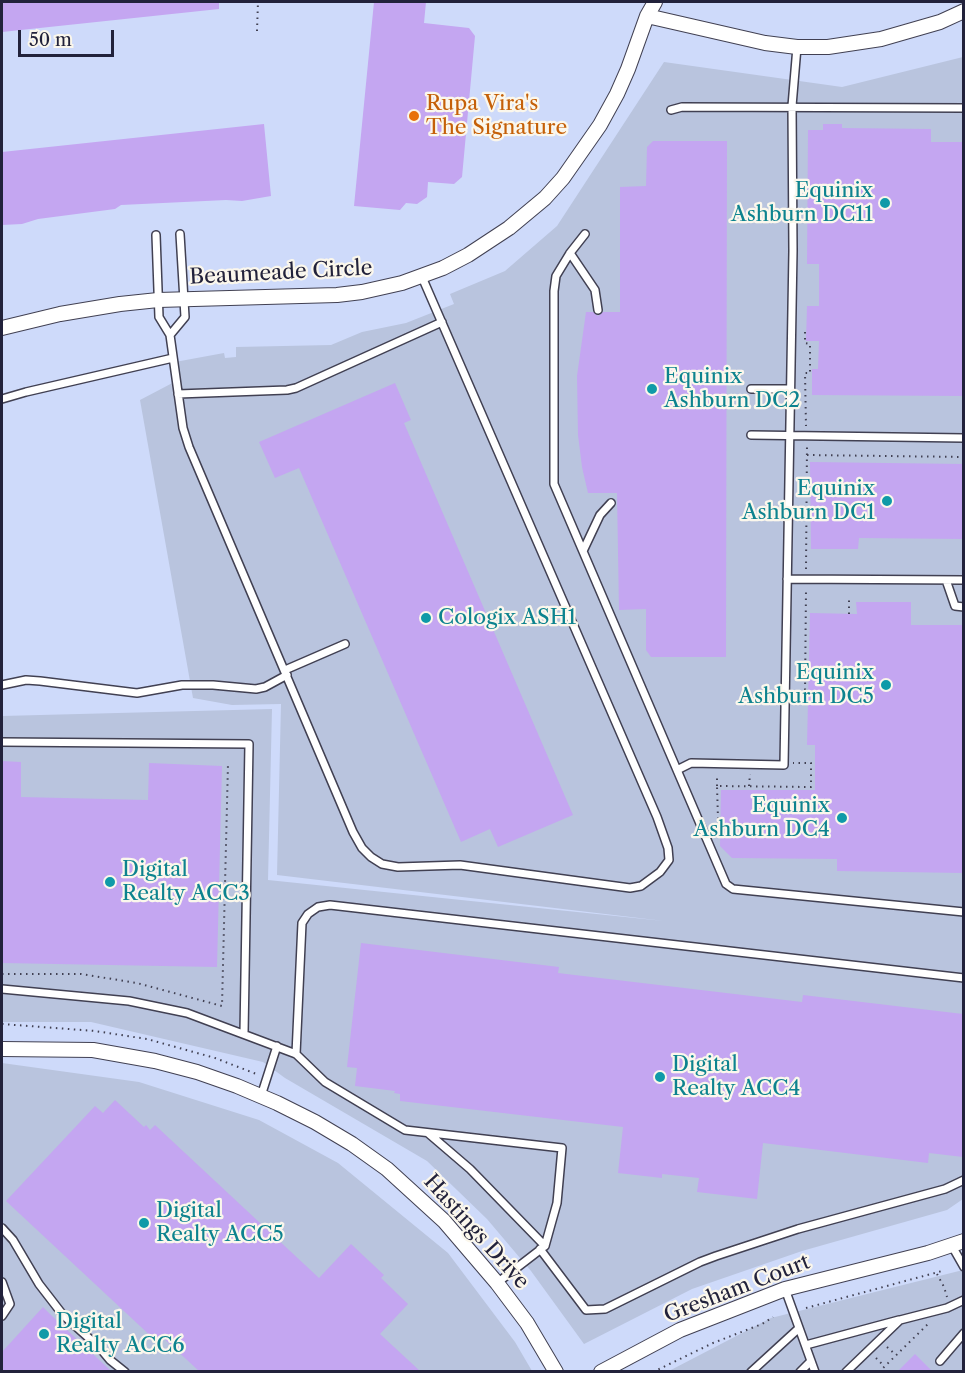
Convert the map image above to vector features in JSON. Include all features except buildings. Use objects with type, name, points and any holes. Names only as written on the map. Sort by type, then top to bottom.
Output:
[{"type":"street","points":[[643,2],[647,16],[765,43],[797,47],[828,47],[881,39],[908,33],[963,11]]},
{"type":"street","name":"Beaumeade Circle","points":[[2,328],[91,308],[158,300],[337,295],[382,288],[422,277],[468,255],[523,217],[563,178],[600,125],[617,94],[647,16],[655,2]]},
{"type":"street","name":"Hastings Drive","points":[[2,1048],[93,1050],[197,1072],[261,1096],[324,1128],[387,1169],[444,1221],[498,1283],[527,1323],[556,1371]]},
{"type":"street","name":"Gresham Court","points":[[601,1371],[680,1330],[785,1289],[958,1243]]},
{"type":"lane","points":[[677,770],[691,763],[784,765],[793,251],[792,106],[797,47]]},
{"type":"lane","points":[[671,110],[682,107],[792,106],[963,108]]},
{"type":"lane","points":[[170,335],[185,317],[180,234]]},
{"type":"lane","points":[[585,234],[556,276],[554,291],[554,484],[726,884],[733,889],[963,912]]},
{"type":"lane","points":[[156,235],[159,317],[170,335],[183,428],[189,447],[353,832],[371,857],[382,864],[398,867],[460,865],[630,888],[641,886],[660,873],[669,860],[668,848],[657,817],[422,277]]},
{"type":"lane","points":[[570,253],[595,290],[598,310]]},
{"type":"lane","points":[[178,394],[296,388],[442,322]]},
{"type":"lane","points":[[2,399],[173,358]]},
{"type":"lane","points":[[751,389],[790,389]]},
{"type":"lane","points":[[751,435],[963,438]]},
{"type":"lane","points":[[583,551],[600,516],[611,503]]},
{"type":"lane","points":[[787,579],[963,580]]},
{"type":"lane","points":[[946,580],[955,606],[963,607]]},
{"type":"lane","points":[[2,685],[26,680],[137,693],[182,685],[256,689],[266,687],[286,673],[345,644]]},
{"type":"lane","points":[[2,741],[249,744],[244,1033]]},
{"type":"lane","points":[[296,1054],[302,923],[308,914],[318,907],[330,905],[963,978]]},
{"type":"lane","points":[[2,989],[129,1001],[187,1013],[296,1054],[325,1082],[405,1130],[562,1149],[557,1203],[543,1247],[498,1283]]},
{"type":"lane","points":[[261,1096],[277,1046]]},
{"type":"lane","points":[[428,1133],[470,1169],[543,1247],[586,1310],[605,1309],[716,1256],[798,1229],[945,1189],[963,1180]]},
{"type":"lane","points":[[2,1228],[13,1240],[39,1284],[63,1315],[110,1360],[125,1371]]},
{"type":"lane","points":[[958,1243],[963,1267]]},
{"type":"lane","points":[[2,1282],[10,1304],[2,1316]]},
{"type":"lane","points":[[785,1289],[815,1371]]},
{"type":"lane","points":[[806,1345],[947,1308],[963,1300]]},
{"type":"lane","points":[[846,1371],[900,1320]]},
{"type":"lane","points":[[751,1371],[798,1329]]},
{"type":"lane","points":[[940,1361],[963,1333]]},
{"type":"lane","points":[[800,1371],[811,1361]]},
{"type":"path","points":[[257,31],[258,2]]},
{"type":"path","points":[[805,332],[805,343],[810,344],[810,373],[805,373],[807,429]]},
{"type":"path","points":[[792,695],[805,696],[807,443]]},
{"type":"path","points":[[807,456],[963,457]]},
{"type":"path","points":[[849,598],[849,614]]},
{"type":"path","points":[[717,786],[811,787],[811,763],[791,763]]},
{"type":"path","points":[[2,974],[81,974],[137,983],[222,1006],[228,764]]},
{"type":"path","points":[[717,764],[718,819]]},
{"type":"path","points":[[2,1024],[95,1031],[147,1040],[215,1058],[266,1079]]},
{"type":"path","points":[[806,1308],[942,1271]]},
{"type":"path","points":[[937,1274],[948,1299]]},
{"type":"path","points":[[653,1371],[713,1342],[762,1324],[773,1317]]},
{"type":"path","points":[[879,1371],[933,1319]]},
{"type":"path","points":[[879,1340],[896,1355]]},
{"type":"path","points":[[868,1350],[884,1366]]},
{"type":"shaded area","points":[[2,2],[963,2],[963,1371],[2,1371]]},
{"type":"shaded area","points":[[963,57],[963,1199],[947,1210],[802,1251],[692,1289],[584,1344],[531,1271],[487,1219],[427,1161],[285,1078],[263,1062],[91,1022],[2,1022],[2,716],[272,709],[268,880],[664,921],[277,875],[281,704],[232,705],[193,698],[140,400],[180,379],[175,362],[224,353],[225,358],[236,357],[236,347],[331,345],[362,332],[406,323],[454,304],[450,294],[505,271],[557,226],[664,62],[842,87]]},
{"type":"shaded area","points":[[2,1063],[139,1082],[259,1120],[338,1163],[448,1253],[515,1342],[532,1371],[2,1371]]},
{"type":"shaded area","points":[[963,1270],[963,1371],[667,1372],[771,1318]]},
{"type":"place","name":"Rupa Vira's The Signature","points":[[414,116]]},
{"type":"place","name":"Equinix Ashburn DC11","points":[[885,203]]},
{"type":"place","name":"Equinix Ashburn DC2","points":[[652,389]]},
{"type":"place","name":"Equinix Ashburn DC1","points":[[887,501]]},
{"type":"place","name":"Cologix ASH1","points":[[426,618]]},
{"type":"place","name":"Equinix Ashburn DC5","points":[[886,685]]},
{"type":"place","name":"Equinix Ashburn DC4","points":[[842,818]]},
{"type":"place","name":"Digital Realty ACC3","points":[[110,882]]},
{"type":"place","name":"Digital Realty ACC4","points":[[660,1077]]},
{"type":"place","name":"Digital Realty ACC5","points":[[144,1223]]},
{"type":"place","name":"Digital Realty ACC6","points":[[44,1334]]}]
